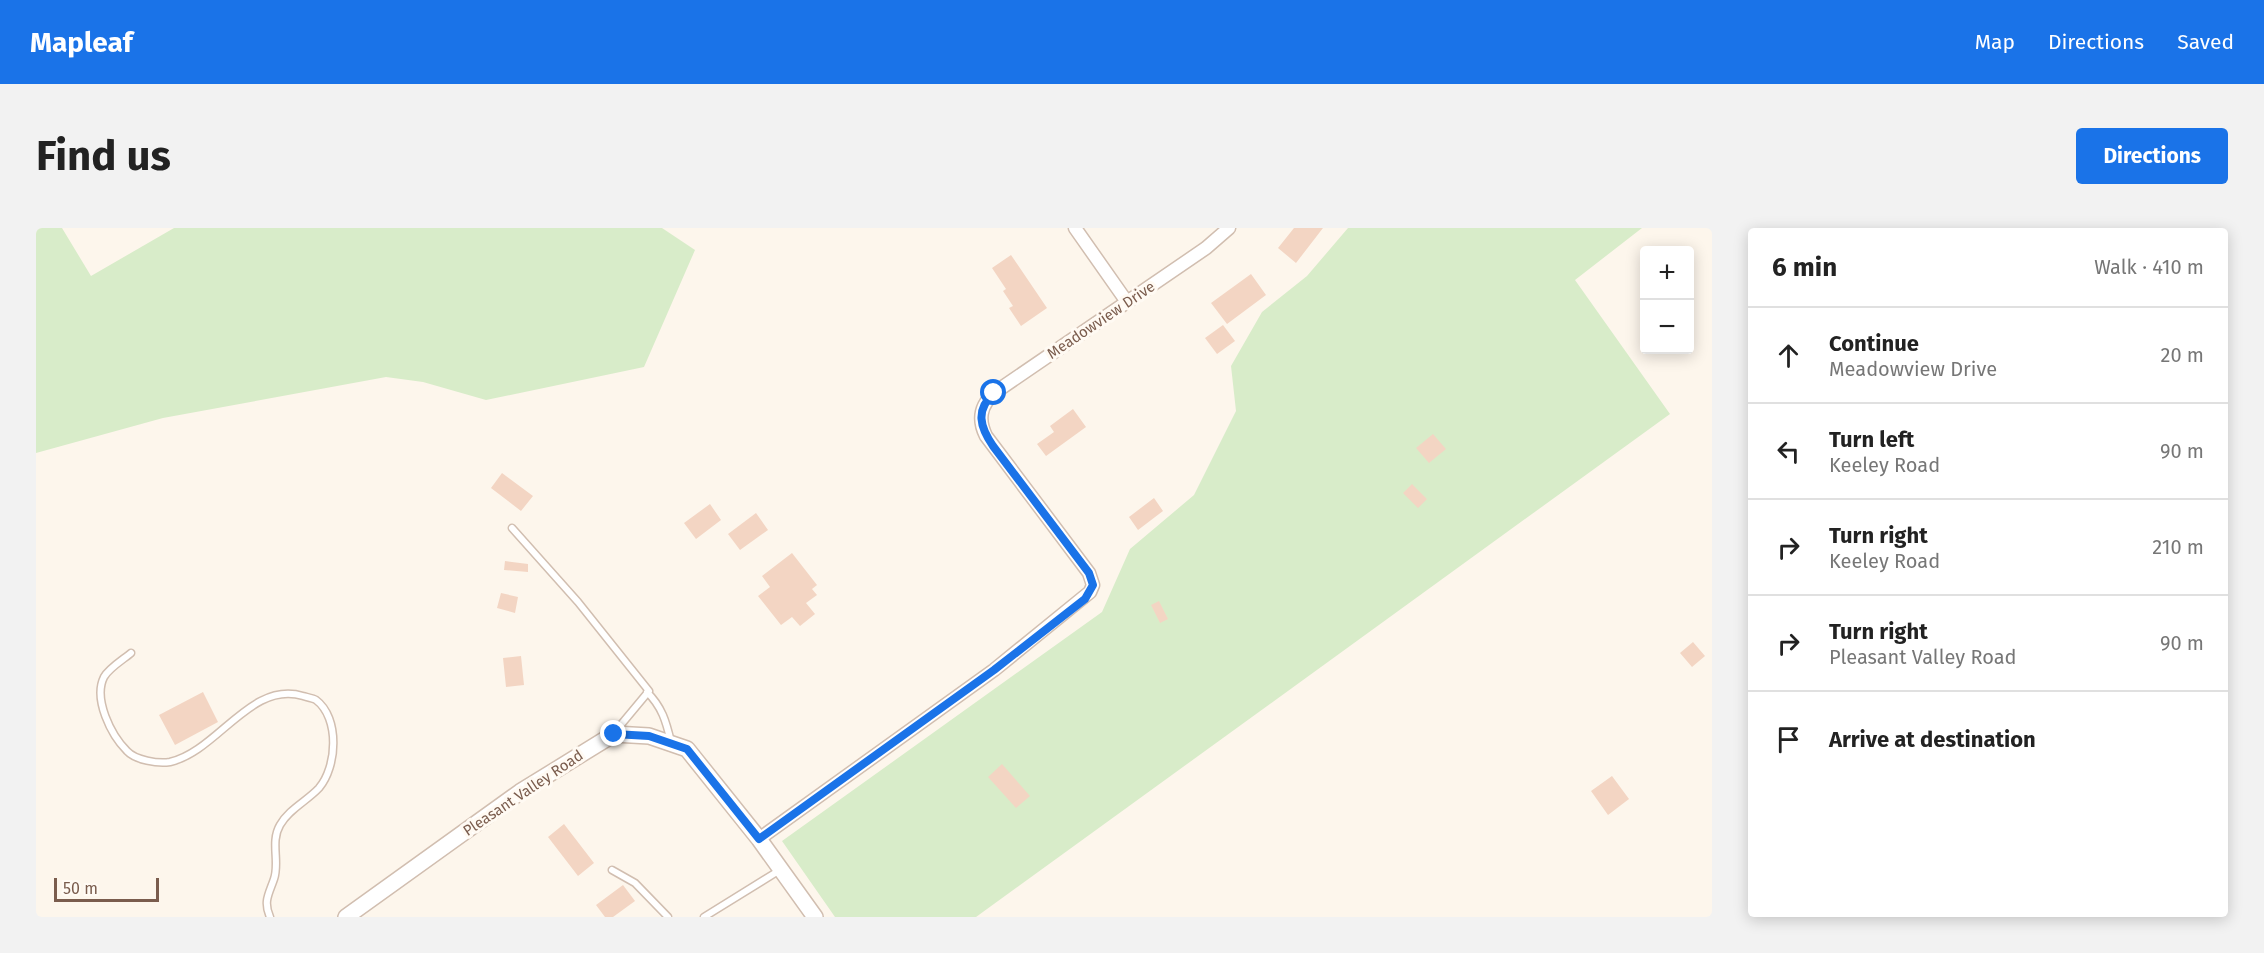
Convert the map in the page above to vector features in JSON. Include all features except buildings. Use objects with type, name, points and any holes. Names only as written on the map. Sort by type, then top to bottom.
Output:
[{"type":"street","points":[[1075,228],[1127,302]]},
{"type":"street","name":"Meadowview Drive","points":[[759,839],[994,670],[1090,592],[1093,585],[1089,573],[981,427],[981,418],[987,400],[1206,248],[1229,228]]},
{"type":"street","points":[[614,734],[649,736],[687,749],[759,839],[815,917]]},
{"type":"street","name":"Pleasant Valley Road","points":[[346,917],[520,792],[614,734]]},
{"type":"lane","points":[[512,528],[578,602],[649,690],[614,734]]},
{"type":"lane","points":[[131,653],[104,676],[100,701],[115,736],[128,753],[156,763],[169,762],[201,749],[258,701],[276,694],[298,695],[316,700],[329,719],[334,740],[320,786],[288,814],[279,827],[276,837],[277,868],[266,894],[266,909],[270,917]]},
{"type":"lane","points":[[647,692],[658,704],[665,718],[671,744]]},
{"type":"lane","points":[[704,917],[780,869]]},
{"type":"lane","points":[[612,870],[635,884],[668,917]]},
{"type":"green space","points":[[36,228],[62,228],[91,276],[174,228],[662,228],[695,250],[644,367],[486,400],[423,382],[386,377],[163,418],[36,453]]},
{"type":"green space","points":[[1348,228],[1642,228],[1575,280],[1670,414],[976,917],[835,917],[782,841],[1102,612],[1130,549],[1194,495],[1236,411],[1231,366],[1262,312],[1307,276]]},
{"type":"route","points":[[614,734],[649,736],[687,749],[759,839],[994,670],[1085,599],[1093,585],[1089,573],[981,427],[982,408],[994,393]]}]
